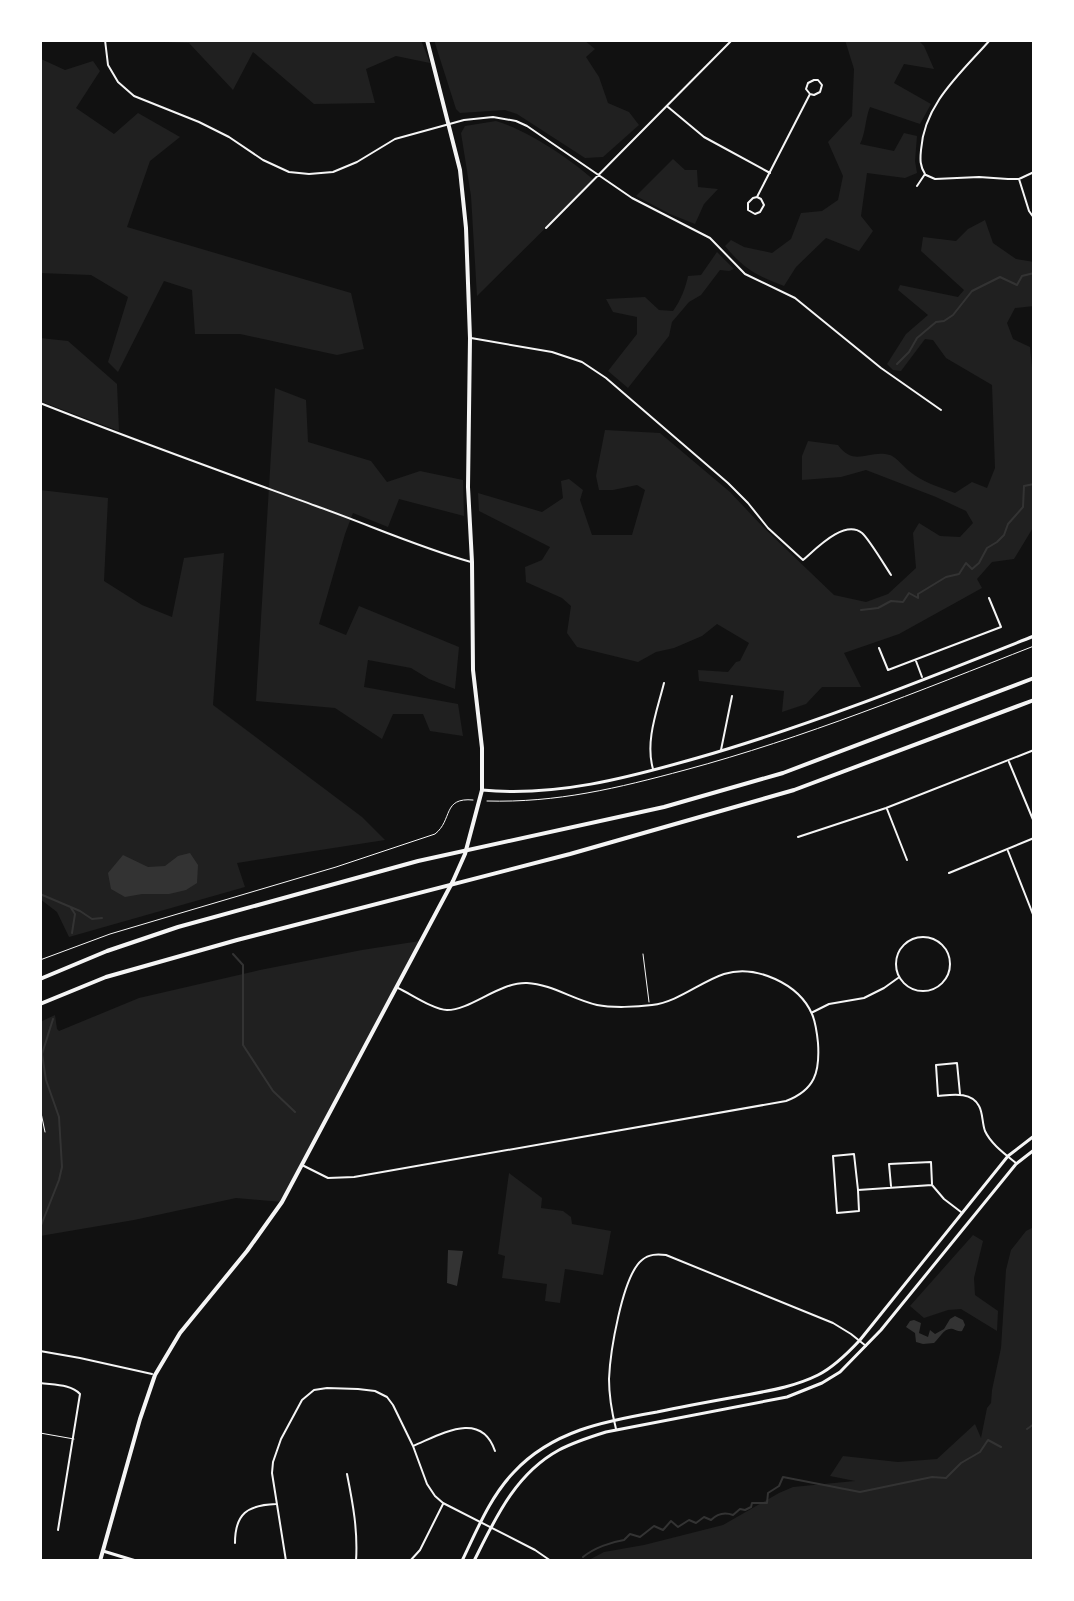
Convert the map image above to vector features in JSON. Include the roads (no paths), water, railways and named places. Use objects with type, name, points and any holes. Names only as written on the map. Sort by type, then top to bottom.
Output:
[{"type":"main road","points":[[100,1561],[155,1375],[180,1333],[271,1219],[302,1165],[459,868],[482,790],[482,748],[473,670],[466,228],[460,170],[427,40]]},
{"type":"main road","points":[[40,979],[107,951],[178,927],[418,861],[664,807],[783,773],[1034,678]]},
{"type":"main road","points":[[40,1004],[106,977],[779,795],[1034,700]]},
{"type":"street","points":[[105,40],[108,65],[118,82],[134,96],[199,122],[289,172],[333,172],[357,162],[395,139],[464,120],[493,117],[516,121],[645,206],[710,238],[745,274],[795,298],[881,368],[941,410]]},
{"type":"street","points":[[546,228],[732,40]]},
{"type":"street","points":[[990,40],[942,94],[928,117],[921,138],[920,162],[925,174],[935,179],[1019,179],[1034,172]]},
{"type":"street","points":[[757,197],[764,205],[755,214],[748,210],[748,203],[757,197],[810,94]]},
{"type":"street","points":[[667,106],[704,137],[770,173]]},
{"type":"street","points":[[917,186],[925,174]]},
{"type":"street","points":[[1019,179],[1034,218]]},
{"type":"street","points":[[470,338],[552,352],[582,362],[608,380],[728,483],[768,528],[803,560],[837,533],[851,529],[862,533],[891,575]]},
{"type":"street","points":[[40,403],[165,452],[472,562]]},
{"type":"street","points":[[879,648],[888,670],[1001,627],[989,598]]},
{"type":"street","points":[[482,790],[522,792],[558,789],[653,770],[825,718],[1034,636]]},
{"type":"street","points":[[915,660],[923,679]]},
{"type":"street","points":[[653,770],[650,744],[664,683]]},
{"type":"street","points":[[720,751],[732,696]]},
{"type":"street","points":[[798,837],[886,808],[1034,750]]},
{"type":"street","points":[[1009,761],[1034,822]]},
{"type":"street","points":[[886,808],[907,860]]},
{"type":"street","points":[[949,873],[1034,838]]},
{"type":"street","points":[[1008,850],[1034,917]]},
{"type":"street","points":[[927,936],[936,939],[948,952],[949,974],[930,991],[911,989],[899,977],[895,965],[897,954],[907,941],[927,936]]},
{"type":"street","points":[[302,1165],[335,1180],[354,1177],[786,1101],[810,1087],[816,1076],[818,1042],[812,1012],[783,983],[765,975],[746,972],[725,974],[675,998],[649,1005],[597,1005],[526,983],[506,986],[446,1011],[397,987]]},
{"type":"street","points":[[812,1012],[829,1004],[864,998],[899,977]]},
{"type":"street","points":[[960,1094],[957,1063],[936,1065],[938,1096],[960,1094],[979,1104],[985,1131],[991,1141],[1016,1164]]},
{"type":"street","points":[[462,1561],[507,1480],[551,1442],[614,1420],[785,1388],[826,1370],[860,1340],[1008,1156],[1034,1136]]},
{"type":"street","points":[[474,1561],[501,1507],[540,1463],[557,1451],[616,1430],[787,1397],[840,1372],[866,1347],[1016,1164],[1034,1150]]},
{"type":"street","points":[[854,1154],[858,1190],[859,1211],[837,1213],[833,1156],[854,1154]]},
{"type":"street","points":[[891,1188],[889,1164],[931,1162],[932,1185],[962,1213]]},
{"type":"street","points":[[858,1190],[932,1185]]},
{"type":"street","points":[[616,1430],[609,1377],[619,1310],[638,1264],[652,1255],[666,1255],[833,1323],[866,1347]]},
{"type":"street","points":[[40,1351],[155,1375]]},
{"type":"street","points":[[40,1383],[72,1388],[80,1394],[58,1530]]},
{"type":"street","points":[[286,1561],[272,1473],[275,1452],[302,1400],[314,1390],[358,1389],[383,1394],[393,1405],[435,1496],[551,1561]]},
{"type":"street","points":[[413,1446],[463,1427],[472,1427],[485,1433],[495,1451]]},
{"type":"street","points":[[347,1474],[355,1516],[356,1561]]},
{"type":"street","points":[[410,1561],[420,1550],[443,1503]]},
{"type":"street","points":[[235,1543],[235,1529],[241,1515],[253,1508],[277,1504]]},
{"type":"street","points":[[103,1551],[136,1561]]},
{"type":"lane","points":[[643,954],[649,1005]]},
{"type":"lane","points":[[40,1433],[74,1439]]},
{"type":"waterway","points":[[897,364],[917,338],[936,322],[953,315],[972,291],[1000,277],[1017,285],[1022,276],[1034,273]]},
{"type":"waterway","points":[[861,610],[878,608],[891,601],[903,602],[909,593],[918,598],[918,594],[946,577],[959,574],[966,563],[972,569],[987,548],[1004,535],[1008,524],[1023,507],[1024,486],[1034,484]]},
{"type":"waterway","points":[[40,894],[92,919],[102,918]]},
{"type":"waterway","points":[[71,908],[75,914],[72,933]]},
{"type":"waterway","points":[[233,954],[243,965],[243,1045],[273,1091],[295,1112]]},
{"type":"waterway","points":[[40,1228],[62,1167],[59,1117],[46,1080],[42,1054],[53,1019]]},
{"type":"waterway","points":[[1027,1429],[1034,1424]]},
{"type":"waterway","points":[[583,1557],[603,1546],[624,1540],[630,1534],[640,1537],[654,1526],[663,1530],[671,1521],[678,1527],[689,1520],[696,1523],[704,1517],[711,1520],[722,1514],[733,1515],[740,1509],[751,1507],[752,1503],[767,1503],[768,1493],[779,1486],[783,1477],[860,1492],[932,1477],[946,1478],[961,1463],[980,1452],[988,1440],[1001,1447]]}]
